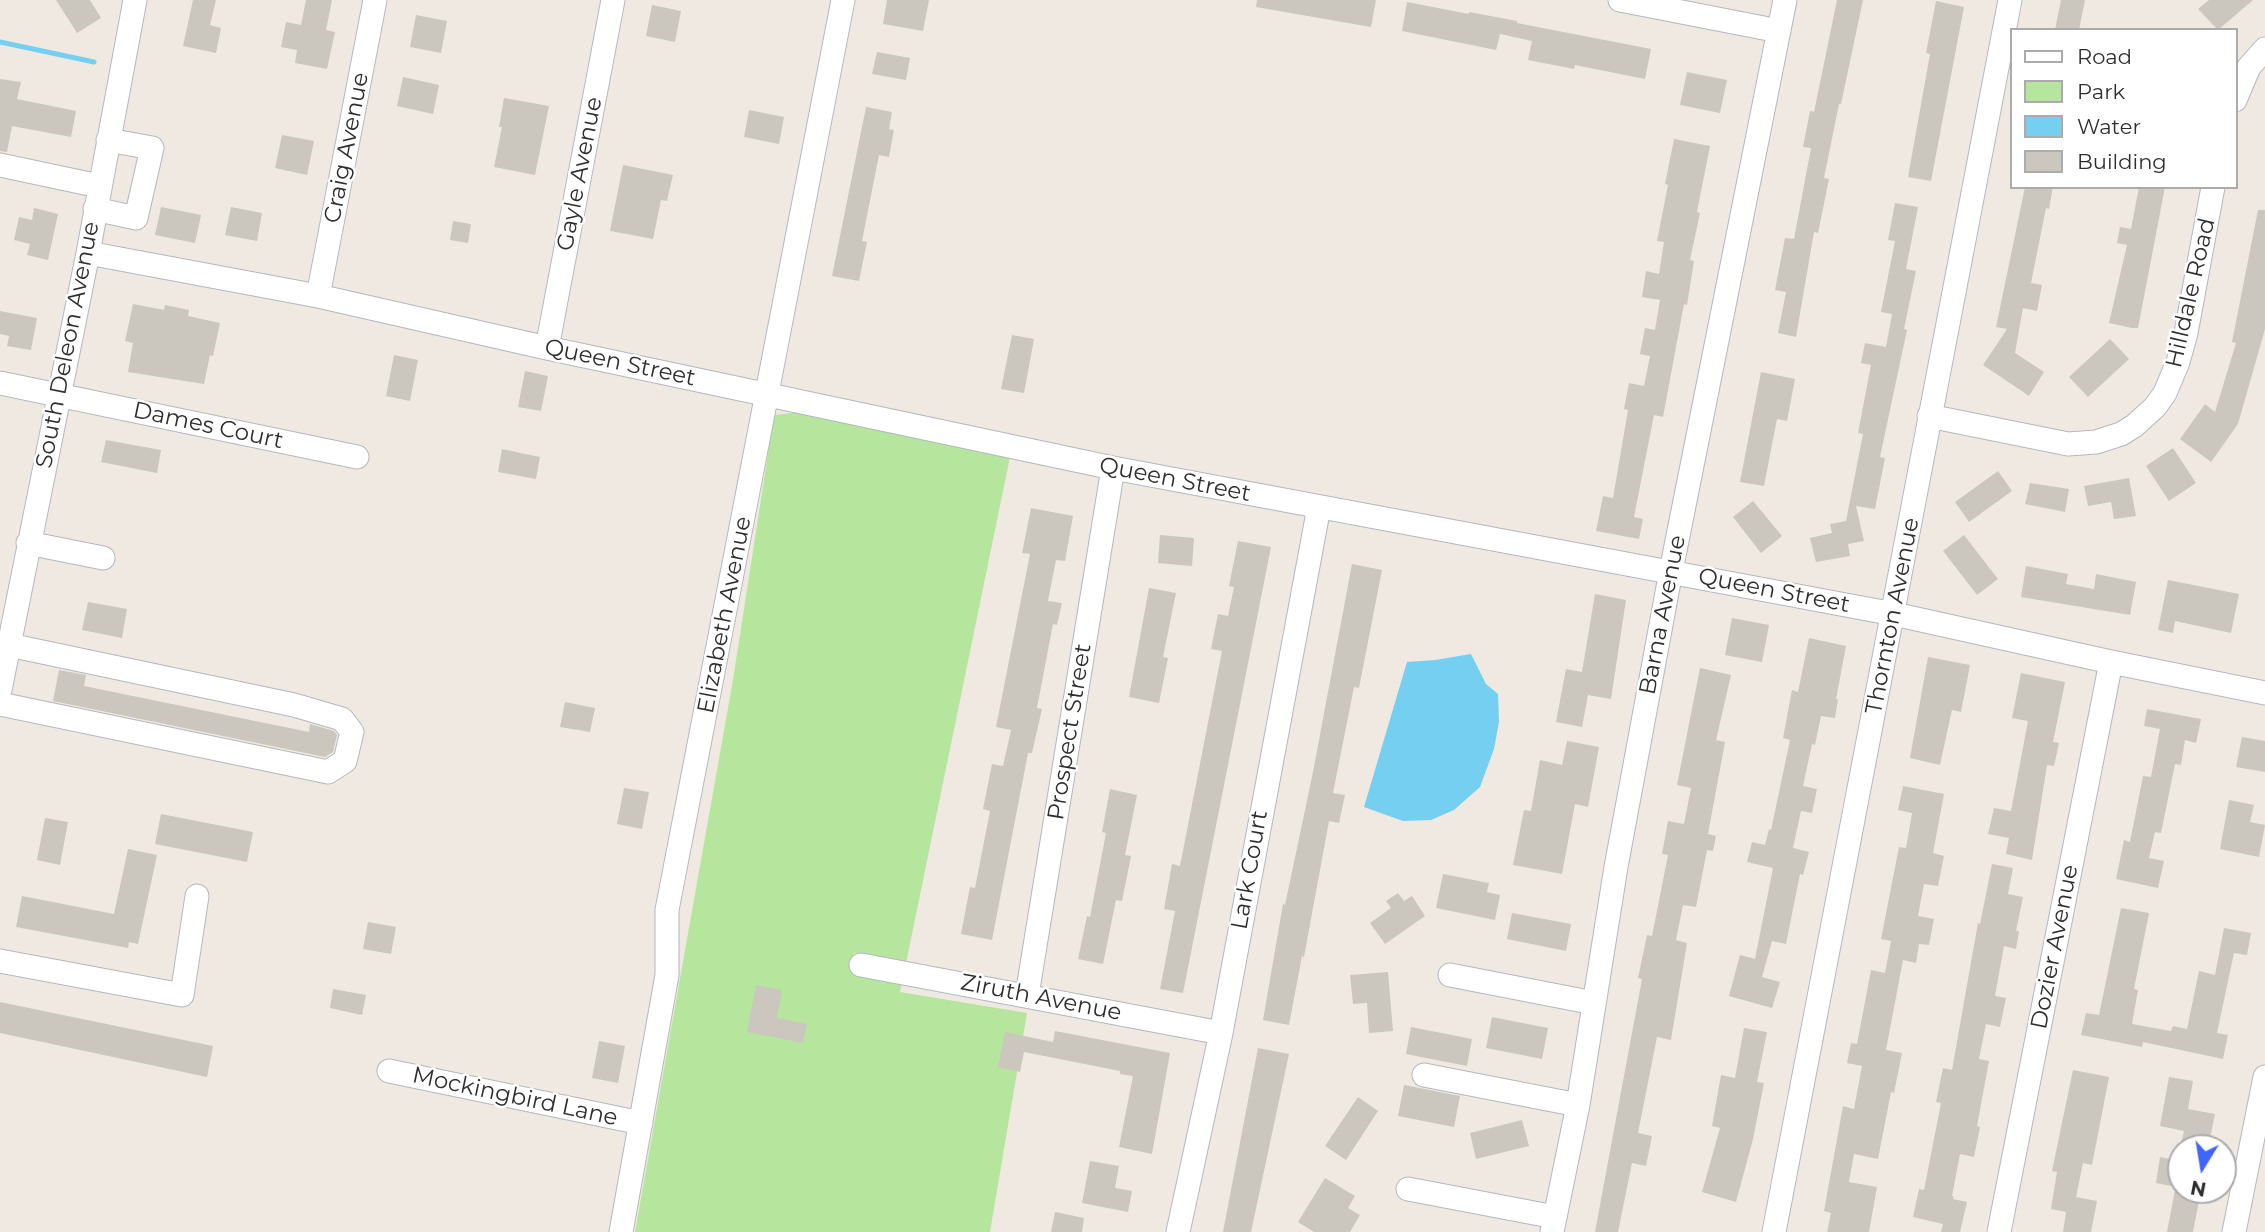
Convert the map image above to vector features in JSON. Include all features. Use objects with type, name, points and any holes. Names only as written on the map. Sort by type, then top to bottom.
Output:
[{"type":"street","name":"South Deleon Avenue","points":[[0,690],[9,645],[8,601],[28,542],[60,395],[135,0]]},
{"type":"street","name":"Craig Avenue","points":[[318,296],[375,0]]},
{"type":"street","name":"Gayle Avenue","points":[[547,348],[613,0]]},
{"type":"street","name":"Elizabeth Avenue","points":[[621,1232],[667,975],[667,911],[844,0]]},
{"type":"street","points":[[1620,0],[1779,31]]},
{"type":"street","name":"Barna Avenue","points":[[1553,1224],[1578,1105],[1616,867],[1671,571],[1785,0]]},
{"type":"street","name":"Thornton Avenue","points":[[1774,1232],[2010,0]]},
{"type":"street","points":[[2237,95],[2249,67],[2265,49]]},
{"type":"street","points":[[95,209],[136,218],[152,148],[108,140]]},
{"type":"street","points":[[0,165],[99,186]]},
{"type":"street","name":"Hilldale Road","points":[[1929,416],[2068,444],[2109,439],[2134,426],[2155,407],[2165,393],[2178,362],[2186,333],[2213,189]]},
{"type":"street","name":"Queen Street","points":[[88,253],[318,296],[547,348],[1113,468],[1894,614],[2265,693]]},
{"type":"street","name":"Dames Court","points":[[0,383],[357,457]]},
{"type":"street","name":"Prospect Street","points":[[1027,995],[1113,468]]},
{"type":"street","name":"Lark Court","points":[[1178,1232],[1221,1033],[1319,507]]},
{"type":"street","points":[[28,542],[103,558]]},
{"type":"street","points":[[0,705],[328,772],[345,761],[352,733],[342,719],[294,705],[9,645]]},
{"type":"street","name":"Dozier Avenue","points":[[1998,1232],[2111,662]]},
{"type":"street","points":[[0,961],[182,995],[197,896]]},
{"type":"street","name":"Ziruth Avenue","points":[[861,965],[1221,1033]]},
{"type":"street","points":[[1450,975],[1594,1003]]},
{"type":"street","name":"Mockingbird Lane","points":[[389,1071],[641,1123]]},
{"type":"street","points":[[1424,1075],[1578,1105]]},
{"type":"street","points":[[2234,1232],[2265,1077]]},
{"type":"street","points":[[1408,1189],[1553,1224]]},
{"type":"green space","points":[[800,412],[1010,457],[906,963],[854,953],[851,973],[902,983],[900,992],[1027,1013],[990,1232],[635,1232],[733,680],[774,415]]},
{"type":"water","points":[[1471,654],[1486,684],[1498,694],[1499,722],[1494,749],[1480,787],[1454,810],[1431,820],[1403,821],[1364,807],[1407,662]]},
{"type":"building","points":[[56,0],[90,0],[101,18],[77,33]]},
{"type":"building","points":[[193,0],[216,0],[210,25],[221,28],[216,53],[183,46]]},
{"type":"building","points":[[306,0],[332,0],[326,30],[335,32],[327,69],[295,63],[297,50],[281,47],[286,22],[301,25]]},
{"type":"building","points":[[887,0],[929,0],[923,31],[883,24]]},
{"type":"building","points":[[1257,0],[1376,0],[1371,27],[1256,7]]},
{"type":"building","points":[[1837,0],[1863,0],[1824,178],[1829,179],[1818,233],[1814,232],[1796,337],[1778,333],[1786,292],[1775,290],[1785,238],[1794,239],[1811,148],[1803,147],[1810,111],[1814,112]]},
{"type":"building","points":[[2061,0],[2085,0],[2079,28],[2055,28]]},
{"type":"building","points":[[2209,0],[2253,0],[2220,28],[2216,28],[2198,9]]},
{"type":"building","points":[[1936,1],[1964,7],[1931,181],[1908,177],[1930,54],[1926,53]]},
{"type":"building","points":[[1407,2],[1517,21],[1651,49],[1645,79],[1575,65],[1574,69],[1528,60],[1532,41],[1500,34],[1496,50],[1402,31]]},
{"type":"building","points":[[652,5],[681,11],[675,42],[646,36]]},
{"type":"building","points":[[416,15],[447,21],[441,53],[410,47]]},
{"type":"building","points":[[877,52],[910,58],[906,80],[872,74]]},
{"type":"building","points":[[1687,72],[1727,80],[1720,113],[1680,105]]},
{"type":"building","points":[[403,77],[439,85],[433,114],[397,106]]},
{"type":"building","points":[[0,79],[21,82],[17,99],[76,111],[71,137],[12,126],[7,152],[0,151]]},
{"type":"building","points":[[504,98],[549,106],[535,175],[494,167],[502,127],[499,127]]},
{"type":"building","points":[[866,107],[892,112],[889,129],[894,130],[889,157],[879,155],[862,241],[867,242],[859,281],[832,276]]},
{"type":"building","points":[[749,110],[784,117],[779,144],[744,137]]},
{"type":"building","points":[[282,135],[314,141],[307,175],[275,168]]},
{"type":"building","points":[[1674,139],[1710,146],[1690,260],[1694,261],[1687,305],[1684,304],[1663,417],[1654,415],[1634,517],[1643,519],[1639,539],[1596,531],[1603,496],[1613,498],[1628,410],[1624,409],[1629,383],[1644,386],[1650,356],[1640,354],[1645,328],[1655,330],[1660,300],[1642,297],[1646,271],[1659,274],[1664,242],[1657,241]]},
{"type":"building","points":[[623,165],[673,175],[667,201],[661,200],[653,239],[610,231]]},
{"type":"building","points":[[2025,189],[2053,189],[2049,209],[2046,208],[2031,283],[2042,285],[2037,311],[2023,308],[2015,353],[2044,372],[2029,396],[1983,365],[2007,329],[1996,327]]},
{"type":"building","points":[[2139,189],[2165,189],[2138,328],[2109,323],[2127,245],[2117,243],[2120,227],[2131,229]]},
{"type":"building","points":[[1895,203],[1918,207],[1906,269],[1916,271],[1904,329],[1907,330],[1880,457],[1885,458],[1875,509],[1856,506],[1864,541],[1848,544],[1850,556],[1816,562],[1810,538],[1832,533],[1830,524],[1846,521],[1863,434],[1858,433],[1871,365],[1861,363],[1865,343],[1886,347],[1892,314],[1881,312],[1895,241],[1888,240]]},
{"type":"building","points":[[161,207],[201,215],[195,243],[155,235]]},
{"type":"building","points":[[231,207],[262,213],[257,241],[225,235]]},
{"type":"building","points":[[34,208],[58,214],[48,260],[27,255],[30,244],[14,240],[19,217],[32,220]]},
{"type":"building","points":[[2258,210],[2265,210],[2265,329],[2238,424],[2211,462],[2180,439],[2205,404],[2215,412],[2236,343],[2232,342]]},
{"type":"building","points":[[453,221],[471,224],[468,243],[450,240]]},
{"type":"building","points":[[133,304],[164,310],[165,305],[189,310],[188,316],[220,323],[204,384],[128,372],[133,343],[125,341]]},
{"type":"building","points":[[0,311],[37,318],[31,350],[7,346],[9,336],[0,334]]},
{"type":"building","points":[[1012,335],[1034,339],[1024,393],[1001,389]]},
{"type":"building","points":[[2110,339],[2129,359],[2088,397],[2069,377]]},
{"type":"building","points":[[394,355],[418,360],[410,401],[386,396]]},
{"type":"building","points":[[525,371],[548,376],[541,411],[518,407]]},
{"type":"building","points":[[1761,372],[1795,379],[1787,421],[1777,419],[1764,486],[1740,482]]},
{"type":"building","points":[[106,440],[161,450],[157,473],[101,462]]},
{"type":"building","points":[[2173,448],[2196,483],[2169,501],[2146,466]]},
{"type":"building","points":[[502,449],[540,457],[536,479],[498,472]]},
{"type":"building","points":[[1998,471],[2012,491],[1969,522],[1955,502]]},
{"type":"building","points":[[2129,478],[2136,516],[2114,519],[2111,502],[2088,506],[2084,486]]},
{"type":"building","points":[[2030,483],[2069,489],[2065,512],[2025,504]]},
{"type":"building","points":[[1753,501],[1782,536],[1761,553],[1733,517]]},
{"type":"building","points":[[1031,508],[1073,516],[1065,561],[1056,560],[1048,601],[1062,603],[1057,625],[1053,624],[1037,708],[1042,709],[1032,753],[1028,753],[992,940],[961,934],[970,887],[975,888],[990,811],[983,809],[992,764],[1003,766],[1011,730],[996,727],[1030,554],[1022,553]]},
{"type":"building","points":[[1160,535],[1194,538],[1192,566],[1158,563]]},
{"type":"building","points":[[1964,535],[1998,579],[1977,595],[1943,551]]},
{"type":"building","points":[[1238,541],[1271,547],[1183,993],[1160,989],[1175,911],[1164,909],[1172,864],[1180,866],[1222,651],[1211,649],[1218,614],[1228,616],[1234,587],[1229,586]]},
{"type":"building","points":[[1352,564],[1382,570],[1359,688],[1354,687],[1333,793],[1345,795],[1339,823],[1329,821],[1289,1025],[1263,1020],[1283,904],[1285,905],[1313,772]]},
{"type":"building","points":[[2026,566],[2068,574],[2066,584],[2094,589],[2096,574],[2136,582],[2130,615],[2021,597]]},
{"type":"building","points":[[2168,580],[2239,594],[2231,633],[2175,621],[2173,633],[2158,630]]},
{"type":"building","points":[[1149,588],[1176,593],[1163,657],[1168,658],[1159,703],[1129,697]]},
{"type":"building","points":[[1595,594],[1626,600],[1611,699],[1588,695],[1582,727],[1556,722],[1566,669],[1582,672]]},
{"type":"building","points":[[88,602],[127,609],[122,638],[82,630]]},
{"type":"building","points":[[1732,618],[1769,625],[1762,662],[1725,655]]},
{"type":"building","points":[[1809,638],[1846,646],[1835,718],[1821,716],[1803,786],[1817,789],[1812,813],[1801,811],[1793,848],[1809,852],[1803,875],[1800,874],[1786,944],[1772,941],[1762,977],[1780,982],[1772,1008],[1729,996],[1740,955],[1755,959],[1773,868],[1747,862],[1752,842],[1765,845],[1769,829],[1771,830],[1790,740],[1783,738],[1792,690],[1798,692]]},
{"type":"building","points":[[1928,657],[1970,665],[1961,712],[1952,710],[1940,765],[1910,758]]},
{"type":"building","points":[[1700,668],[1731,675],[1716,740],[1725,742],[1708,834],[1716,836],[1713,851],[1707,850],[1696,907],[1683,905],[1676,940],[1687,943],[1671,1040],[1657,1037],[1638,1133],[1652,1136],[1646,1166],[1632,1163],[1618,1232],[1595,1232],[1642,979],[1638,978],[1647,935],[1652,936],[1668,855],[1662,854],[1668,821],[1684,824],[1691,788],[1677,785]]},
{"type":"building","points":[[59,670],[86,675],[84,686],[309,732],[310,724],[334,731],[337,735],[333,752],[325,757],[53,701]]},
{"type":"building","points":[[2021,673],[2065,682],[2053,742],[2059,743],[2054,766],[2047,765],[2032,860],[2006,854],[2009,838],[1988,834],[1994,808],[2011,811],[2028,721],[2012,718]]},
{"type":"building","points":[[565,702],[595,708],[590,732],[560,727]]},
{"type":"building","points":[[2147,709],[2201,719],[2196,743],[2185,740],[2181,765],[2175,764],[2161,833],[2155,832],[2149,858],[2164,861],[2158,888],[2116,879],[2124,840],[2130,842],[2143,776],[2151,777],[2160,729],[2144,726]]},
{"type":"building","points":[[2242,737],[2265,741],[2265,772],[2236,767]]},
{"type":"building","points":[[1567,741],[1599,747],[1588,807],[1575,804],[1562,874],[1513,865],[1524,810],[1531,811],[1540,760],[1562,765]]},
{"type":"building","points":[[1903,786],[1944,794],[1933,853],[1944,856],[1938,886],[1924,884],[1918,916],[1934,919],[1929,945],[1919,944],[1916,963],[1903,960],[1886,1050],[1902,1053],[1894,1093],[1891,1092],[1878,1159],[1854,1154],[1849,1182],[1877,1187],[1869,1232],[1827,1232],[1831,1213],[1824,1211],[1843,1106],[1854,1109],[1862,1066],[1847,1063],[1851,1043],[1857,1044],[1871,970],[1885,973],[1891,941],[1881,939],[1899,847],[1906,848],[1912,813],[1898,810]]},
{"type":"building","points":[[624,788],[649,792],[642,829],[617,824]]},
{"type":"building","points":[[1110,789],[1137,795],[1125,855],[1131,856],[1122,901],[1116,900],[1103,964],[1078,959],[1087,916],[1090,917],[1106,833],[1102,832]]},
{"type":"building","points":[[2229,800],[2254,805],[2250,822],[2265,825],[2259,857],[2220,849]]},
{"type":"building","points":[[161,814],[253,832],[247,862],[155,844]]},
{"type":"building","points":[[45,818],[68,822],[60,865],[37,860]]},
{"type":"building","points":[[128,849],[157,855],[138,944],[129,942],[128,948],[16,927],[22,896],[114,914]]},
{"type":"building","points":[[1992,864],[2013,868],[2008,894],[2023,897],[2016,931],[2019,931],[2016,949],[2004,946],[1995,996],[2006,998],[2000,1027],[1986,1024],[1979,1059],[1989,1061],[1974,1157],[1960,1154],[1952,1196],[1953,1199],[1967,1202],[1960,1232],[1941,1232],[1943,1224],[1913,1217],[1919,1189],[1924,1190],[1941,1103],[1936,1102],[1943,1068],[1952,1070],[1978,923],[1980,924]]},
{"type":"building","points":[[1443,874],[1489,883],[1487,892],[1500,895],[1495,920],[1436,908]]},
{"type":"building","points":[[1398,893],[1404,901],[1412,896],[1425,916],[1385,944],[1370,923],[1391,908],[1386,901]]},
{"type":"building","points":[[2121,908],[2149,913],[2134,989],[2138,990],[2132,1024],[2171,1031],[2173,1026],[2187,1029],[2199,971],[2215,975],[2224,928],[2251,933],[2247,955],[2234,953],[2217,1033],[2228,1035],[2223,1059],[2143,1042],[2142,1047],[2081,1035],[2086,1013],[2099,1015]]},
{"type":"building","points":[[1512,913],[1571,924],[1566,951],[1507,939]]},
{"type":"building","points":[[368,922],[396,927],[391,954],[363,949]]},
{"type":"building","points":[[1388,972],[1393,1031],[1369,1033],[1367,1003],[1353,1004],[1350,975]]},
{"type":"building","points":[[756,985],[782,990],[777,1018],[807,1024],[803,1043],[747,1032]]},
{"type":"building","points":[[333,989],[366,995],[362,1015],[330,1008]]},
{"type":"building","points":[[0,1002],[213,1046],[207,1077],[0,1033]]},
{"type":"building","points":[[1492,1017],[1548,1028],[1542,1059],[1486,1048]]},
{"type":"building","points":[[1411,1027],[1472,1039],[1467,1066],[1406,1054]]},
{"type":"building","points":[[1744,1028],[1767,1032],[1757,1082],[1764,1083],[1753,1139],[1736,1202],[1702,1192],[1720,1128],[1712,1126],[1721,1075],[1735,1078]]},
{"type":"building","points":[[1055,1031],[1170,1053],[1152,1154],[1119,1147],[1133,1076],[1024,1052],[1020,1072],[998,1067],[1005,1032],[1053,1042]]},
{"type":"building","points":[[599,1041],[625,1046],[618,1083],[592,1078]]},
{"type":"building","points":[[1258,1048],[1289,1054],[1251,1232],[1223,1232]]},
{"type":"building","points":[[2073,1070],[2109,1077],[2092,1165],[2083,1163],[2076,1197],[2097,1201],[2091,1232],[2063,1232],[2066,1212],[2051,1209],[2057,1172],[2052,1171]]},
{"type":"building","points":[[2169,1077],[2193,1081],[2188,1109],[2215,1114],[2211,1134],[2183,1134],[2184,1131],[2160,1126]]},
{"type":"building","points":[[1404,1085],[1460,1096],[1454,1127],[1398,1116]]},
{"type":"building","points":[[1358,1097],[1378,1111],[1346,1160],[1325,1146]]},
{"type":"building","points":[[1522,1120],[1529,1146],[1476,1159],[1470,1133]]},
{"type":"building","points":[[2160,1157],[2167,1158],[2167,1185],[2156,1183]]},
{"type":"building","points":[[1090,1161],[1119,1166],[1115,1188],[1132,1191],[1128,1212],[1082,1203]]},
{"type":"building","points":[[1325,1178],[1355,1196],[1348,1208],[1360,1215],[1350,1232],[1314,1232],[1298,1222]]},
{"type":"building","points":[[2172,1204],[2198,1204],[2193,1232],[2167,1232]]},
{"type":"building","points":[[1055,1212],[1084,1218],[1082,1232],[1051,1232]]},
{"type":"waterway","points":[[0,42],[94,62]]}]
